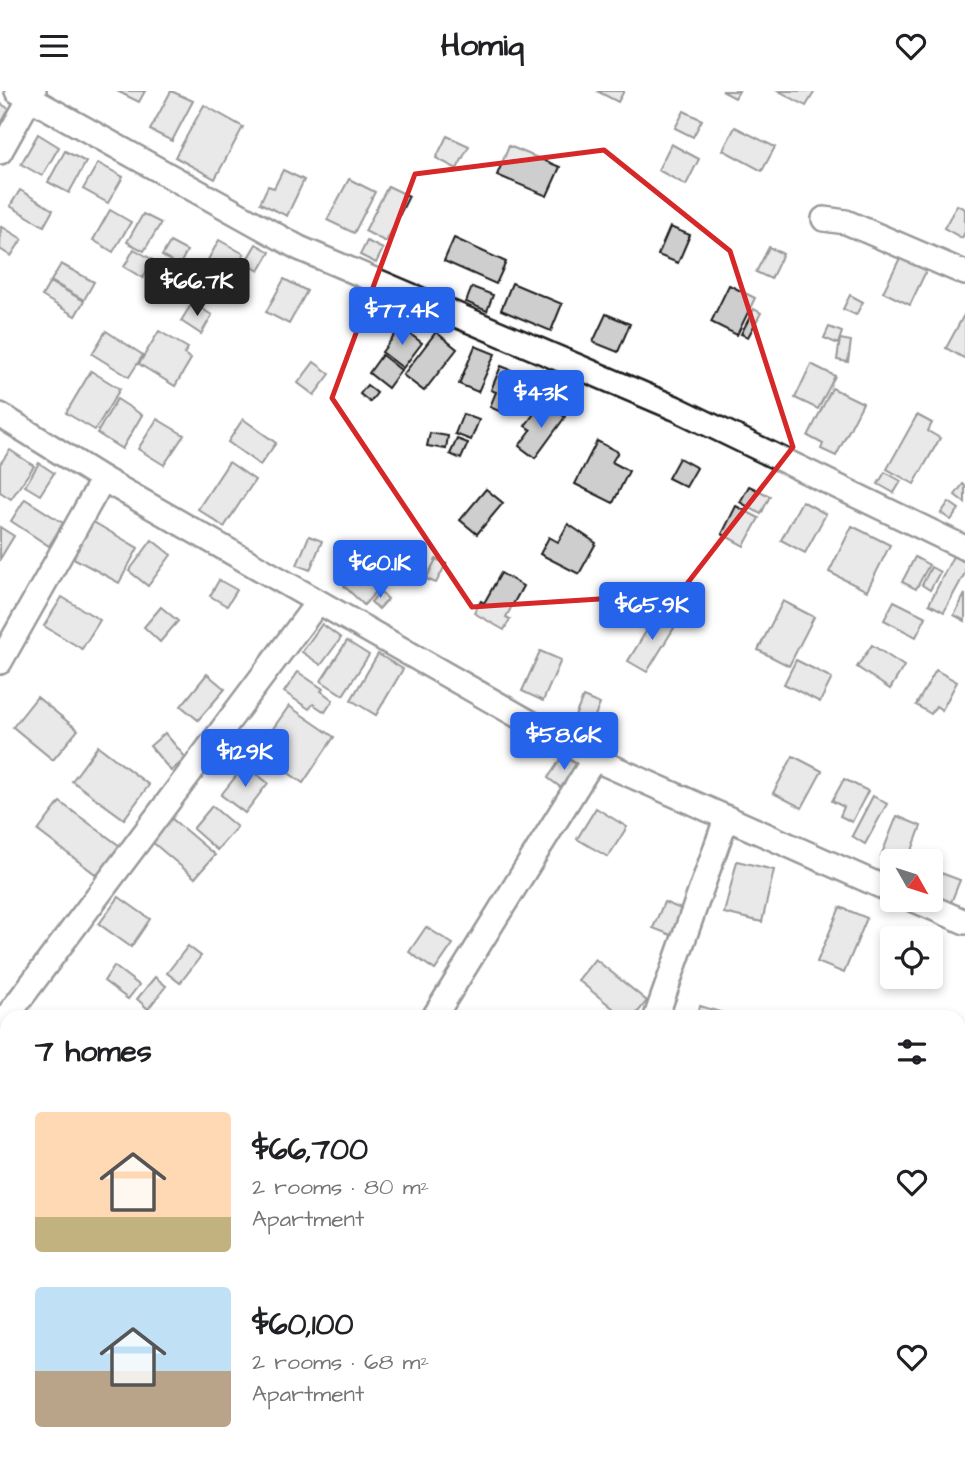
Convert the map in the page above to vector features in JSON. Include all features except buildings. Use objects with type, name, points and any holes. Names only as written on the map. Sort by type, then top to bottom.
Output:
[{"type":"street","points":[[0,152],[27,93],[299,248],[675,408],[965,548]]},
{"type":"street","points":[[824,219],[846,222],[965,273]]},
{"type":"street","points":[[0,415],[103,479],[594,759],[880,886]]},
{"type":"street","points":[[0,662],[103,479]]},
{"type":"street","points":[[12,1010],[317,602]]},
{"type":"street","points":[[438,1010],[594,759]]},
{"type":"street","points":[[658,1010],[726,819]]},
{"type":"street","points":[[942,912],[965,922]]},
{"type":"highlighted area","points":[[604,150],[730,251],[793,447],[679,594],[472,607],[332,398],[415,174]]}]
